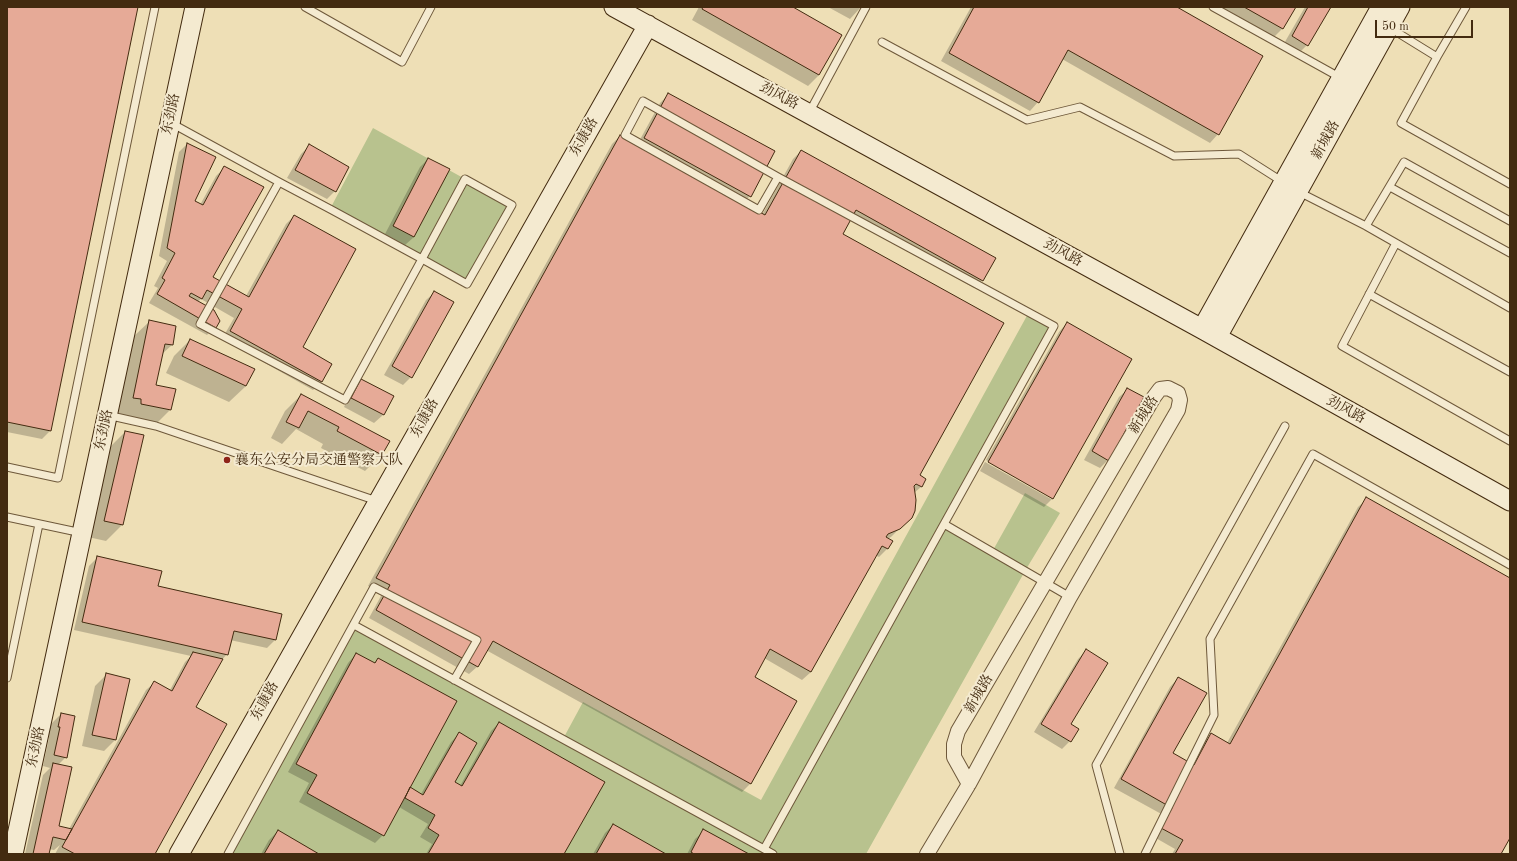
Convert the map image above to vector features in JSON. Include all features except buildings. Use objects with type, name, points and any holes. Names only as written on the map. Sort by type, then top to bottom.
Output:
[{"type":"street","name":"东劲路","points":[[13,854],[195,7]]},
{"type":"street","name":"劲风路","points":[[614,7],[812,108]]},
{"type":"street","name":"劲风路","points":[[639,7],[812,108],[1212,329],[1510,488]]},
{"type":"street","name":"新城路","points":[[1212,329],[1348,82],[1381,7]]},
{"type":"street","name":"新城路","points":[[1348,82],[1389,28],[1400,7]]},
{"type":"street","name":"东康路","points":[[178,854],[648,25]]},
{"type":"street","name":"劲风路","points":[[1212,329],[1510,501]]},
{"type":"street","name":"新城路","points":[[927,854],[969,784],[1070,597],[1178,410],[1180,400],[1178,393],[1168,388],[1160,389],[1154,397],[958,731],[954,744],[954,757],[969,784]]},
{"type":"lane","points":[[7,467],[58,478],[155,7]]},
{"type":"lane","points":[[305,7],[402,62],[431,7]]},
{"type":"lane","points":[[812,108],[866,7]]},
{"type":"lane","points":[[1213,7],[1348,82]]},
{"type":"lane","points":[[1466,7],[1401,124],[1510,184]]},
{"type":"lane","points":[[1389,28],[1437,57]]},
{"type":"lane","points":[[882,42],[1027,120],[1080,107],[1174,156],[1239,154],[1290,186],[1366,226],[1510,308]]},
{"type":"lane","points":[[764,849],[1054,326],[778,177],[643,101],[625,135],[759,210],[778,177]]},
{"type":"lane","points":[[170,122],[279,182],[422,259],[467,284],[512,206],[465,179],[422,259],[344,400],[200,324],[279,182]]},
{"type":"lane","points":[[1366,226],[1404,162],[1510,221]]},
{"type":"lane","points":[[1390,186],[1510,253]]},
{"type":"lane","points":[[1396,243],[1342,346],[1510,441]]},
{"type":"lane","points":[[1369,294],[1510,372]]},
{"type":"lane","points":[[107,415],[156,426],[378,501]]},
{"type":"lane","points":[[1120,854],[1096,765],[1284,426]]},
{"type":"lane","points":[[1145,854],[1214,715],[1210,639],[1313,454],[1510,566]]},
{"type":"lane","points":[[7,517],[82,533]]},
{"type":"lane","points":[[7,678],[39,524]]},
{"type":"lane","points":[[944,524],[1070,597]]},
{"type":"lane","points":[[228,854],[374,587],[476,640],[454,680]]},
{"type":"lane","points":[[354,625],[773,854]]},
{"type":"green space","points":[[373,128],[512,205],[467,284],[330,209]]},
{"type":"green space","points":[[1029,312],[1054,326],[944,524],[992,552],[1025,493],[1060,513],[1025,571],[866,854],[228,854],[354,625],[563,739],[583,702],[761,800]]},
{"type":"place","name":"襄东公安分局交通警察大队","points":[[227,460]]}]
